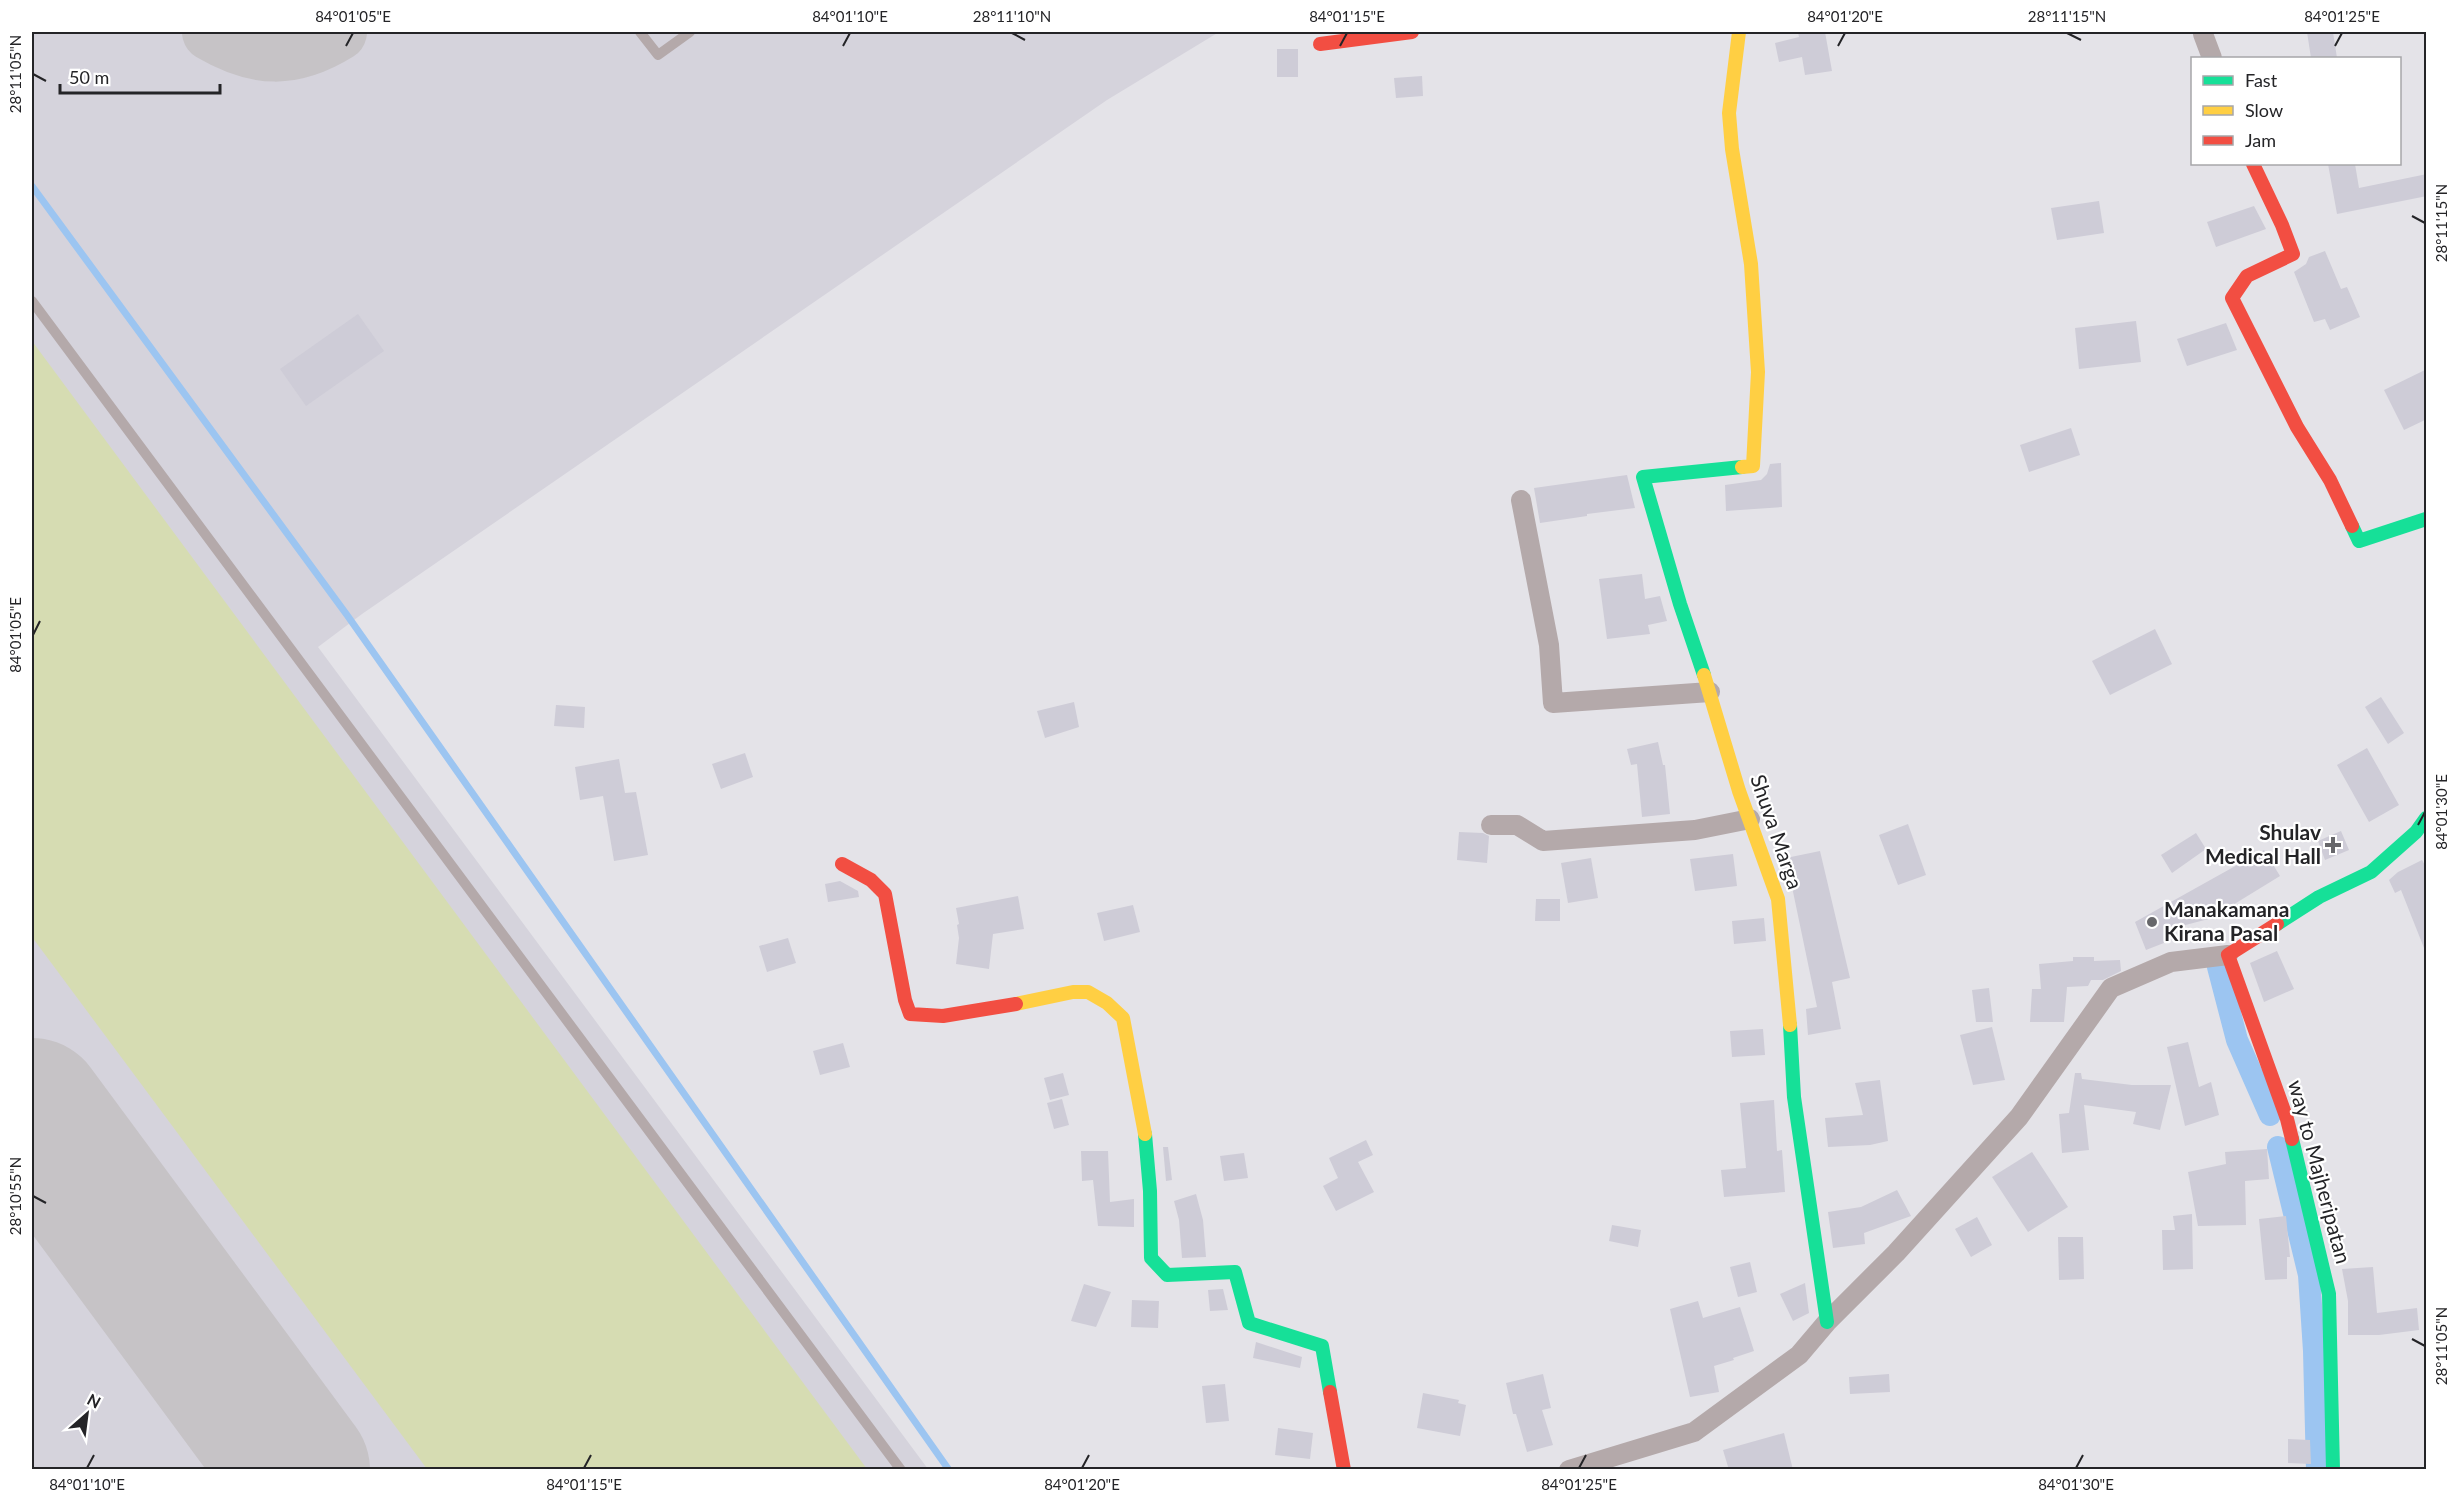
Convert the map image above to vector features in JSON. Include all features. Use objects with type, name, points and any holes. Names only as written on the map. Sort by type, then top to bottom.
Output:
[{"type":"street","points":[[1320,44],[1412,32]]},
{"type":"street","name":"Shuva Marga","points":[[1738,32],[1729,114],[1732,149],[1751,264],[1758,372],[1753,465],[1643,477],[1680,604],[1749,819],[1778,899],[1789,996],[1794,1097],[1827,1322]]},
{"type":"street","points":[[2203,34],[2212,57]]},
{"type":"street","points":[[2253,165],[2293,254],[2247,276],[2232,298],[2297,427],[2330,480],[2359,541],[2427,519]]},
{"type":"street","points":[[1521,500],[1549,645],[1553,703],[1710,692]]},
{"type":"street","points":[[1569,1470],[1694,1432],[1799,1355],[1827,1322],[1896,1254],[2019,1117],[2112,988],[2171,962],[2228,956],[2319,897],[2371,872],[2416,832],[2427,818]]},
{"type":"street","points":[[1491,825],[1517,825],[1543,841],[1695,830],[1749,819]]},
{"type":"street","points":[[842,864],[865,875],[880,886],[885,894],[905,1000],[910,1014],[918,1017],[944,1017],[1073,992],[1088,992],[1107,1003],[1123,1018],[1145,1137],[1151,1258],[1167,1275],[1235,1272],[1249,1323],[1322,1346],[1344,1470]]},
{"type":"street","name":"way to Majheripatan","points":[[2228,956],[2287,1119],[2329,1294],[2333,1470]]},
{"type":"lane","points":[[640,32],[658,55],[690,32]]},
{"type":"lane","points":[[32,301],[901,1470]]},
{"type":"shaded area","points":[[32,32],[1219,32],[1107,100],[362,614],[318,647],[928,1469],[32,1469]]},
{"type":"green space","points":[[32,341],[867,1469],[427,1469],[32,937]]},
{"type":"building","points":[[1798,32],[1825,32],[1832,71],[1805,75],[1802,57],[1779,62],[1775,43],[1799,37]]},
{"type":"building","points":[[2307,32],[2333,32],[2337,57],[2311,57]]},
{"type":"building","points":[[1277,49],[1298,49],[1298,77],[1277,77]]},
{"type":"building","points":[[1422,76],[1423,96],[1396,98],[1394,78]]},
{"type":"building","points":[[2328,165],[2355,165],[2359,188],[2427,174],[2427,196],[2337,214]]},
{"type":"building","points":[[2099,201],[2104,233],[2057,240],[2051,208]]},
{"type":"building","points":[[2254,206],[2266,229],[2216,247],[2207,222]]},
{"type":"building","points":[[2325,251],[2341,289],[2347,287],[2360,317],[2330,330],[2325,319],[2314,322],[2294,272],[2306,264],[2309,257]]},
{"type":"building","points":[[358,314],[384,351],[306,406],[280,369]]},
{"type":"building","points":[[2136,321],[2141,362],[2079,369],[2075,328]]},
{"type":"building","points":[[2226,323],[2237,350],[2187,366],[2177,339]]},
{"type":"building","points":[[2427,369],[2427,419],[2404,430],[2384,390]]},
{"type":"building","points":[[2071,428],[2080,455],[2029,472],[2020,445]]},
{"type":"building","points":[[1781,463],[1782,507],[1726,511],[1725,485],[1761,480],[1767,474],[1770,464]]},
{"type":"building","points":[[1627,475],[1635,508],[1540,523],[1534,488]]},
{"type":"building","points":[[1642,574],[1645,599],[1660,596],[1667,621],[1648,625],[1650,634],[1607,639],[1599,579]]},
{"type":"building","points":[[2155,629],[2172,664],[2110,695],[2092,661]]},
{"type":"building","points":[[2381,697],[2404,733],[2388,744],[2365,707]]},
{"type":"building","points":[[1074,702],[1079,727],[1045,738],[1037,711]]},
{"type":"building","points":[[556,705],[585,707],[584,728],[554,726]]},
{"type":"building","points":[[1658,742],[1663,765],[1665,765],[1670,814],[1642,817],[1637,764],[1631,765],[1627,749]]},
{"type":"building","points":[[2367,748],[2399,805],[2369,822],[2337,765]]},
{"type":"building","points":[[745,753],[753,777],[721,789],[712,764]]},
{"type":"building","points":[[619,759],[625,793],[636,792],[648,855],[614,861],[603,796],[580,800],[575,767]]},
{"type":"building","points":[[1908,824],[1926,875],[1898,885],[1879,835]]},
{"type":"building","name":"Shulav Medical Hall","points":[[2341,831],[2349,850],[2325,860],[2318,841]]},
{"type":"building","points":[[1459,832],[1483,833],[1489,836],[1487,863],[1457,860]]},
{"type":"building","points":[[2196,833],[2206,849],[2172,873],[2161,855]]},
{"type":"building","points":[[2264,850],[2280,876],[2223,911],[2224,915],[2170,929],[2174,939],[2146,950],[2135,922]]},
{"type":"building","points":[[1820,851],[1850,978],[1832,982],[1841,1029],[1808,1035],[1806,1009],[1817,1007],[1786,858]]},
{"type":"building","points":[[1733,854],[1737,886],[1695,891],[1690,859]]},
{"type":"building","points":[[1591,858],[1598,898],[1568,903],[1561,863]]},
{"type":"building","points":[[2422,860],[2427,869],[2426,953],[2401,890],[2395,893],[2389,880],[2398,872]]},
{"type":"building","points":[[840,881],[858,891],[859,897],[828,902],[825,884]]},
{"type":"building","points":[[1018,896],[1024,929],[993,934],[989,969],[956,964],[959,938],[957,925],[959,924],[956,908]]},
{"type":"building","points":[[1536,899],[1560,899],[1560,921],[1535,921]]},
{"type":"building","points":[[1133,905],[1140,932],[1104,941],[1097,913]]},
{"type":"building","points":[[1764,918],[1766,941],[1734,944],[1732,921]]},
{"type":"building","points":[[788,938],[796,963],[767,972],[759,946]]},
{"type":"building","points":[[2277,951],[2294,989],[2264,1002],[2250,963]]},
{"type":"building","points":[[2073,957],[2094,957],[2094,961],[2120,960],[2121,971],[2103,980],[2091,980],[2088,986],[2067,987],[2064,1022],[2030,1022],[2032,989],[2041,989],[2039,964],[2073,961]]},
{"type":"building","points":[[1989,988],[1993,1022],[1976,1022],[1972,990]]},
{"type":"building","points":[[1992,1027],[2005,1080],[1973,1085],[1960,1035]]},
{"type":"building","points":[[1763,1029],[1765,1055],[1732,1057],[1730,1031]]},
{"type":"building","points":[[2188,1042],[2199,1087],[2211,1082],[2219,1115],[2185,1126],[2167,1047]]},
{"type":"building","points":[[843,1043],[850,1067],[820,1075],[813,1051]]},
{"type":"building","points":[[1063,1073],[1069,1095],[1050,1100],[1044,1078]]},
{"type":"building","points":[[2075,1073],[2081,1073],[2082,1079],[2132,1085],[2171,1085],[2160,1130],[2133,1124],[2136,1112],[2084,1105],[2089,1150],[2062,1153],[2059,1114],[2069,1113]]},
{"type":"building","points":[[1880,1080],[1888,1141],[1870,1145],[1828,1147],[1825,1118],[1863,1115],[1855,1083]]},
{"type":"building","points":[[1062,1099],[1069,1125],[1054,1129],[1047,1103]]},
{"type":"building","points":[[1774,1100],[1777,1151],[1782,1150],[1785,1192],[1724,1197],[1721,1170],[1746,1168],[1740,1103]]},
{"type":"building","points":[[1366,1140],[1373,1155],[1358,1162],[1374,1192],[1336,1211],[1323,1186],[1338,1178],[1329,1158]]},
{"type":"building","points":[[1163,1147],[1168,1147],[1172,1180],[1166,1181]]},
{"type":"building","points":[[2267,1149],[2269,1179],[2245,1181],[2246,1225],[2198,1226],[2188,1172],[2226,1164],[2225,1152]]},
{"type":"building","points":[[1081,1151],[1108,1151],[1110,1202],[1134,1199],[1134,1227],[1098,1226],[1093,1180],[1082,1181]]},
{"type":"building","points":[[2032,1152],[2068,1207],[2028,1232],[1992,1177]]},
{"type":"building","points":[[1244,1153],[1248,1178],[1224,1181],[1220,1156]]},
{"type":"building","points":[[1897,1190],[1911,1216],[1864,1233],[1865,1244],[1833,1248],[1828,1212],[1861,1207]]},
{"type":"building","points":[[1196,1194],[1203,1220],[1206,1257],[1182,1258],[1179,1220],[1174,1201]]},
{"type":"building","points":[[2192,1214],[2193,1269],[2163,1270],[2162,1230],[2175,1230],[2173,1216]]},
{"type":"building","points":[[2286,1216],[2290,1257],[2287,1257],[2287,1279],[2265,1280],[2259,1219]]},
{"type":"building","points":[[1977,1217],[1992,1245],[1971,1257],[1955,1229]]},
{"type":"building","points":[[1612,1225],[1641,1230],[1638,1247],[1609,1241]]},
{"type":"building","points":[[2058,1237],[2083,1237],[2084,1279],[2059,1280]]},
{"type":"building","points":[[1750,1262],[1757,1292],[1738,1297],[1730,1267]]},
{"type":"building","points":[[2373,1267],[2377,1313],[2417,1308],[2419,1330],[2379,1335],[2348,1335],[2348,1301],[2342,1269]]},
{"type":"building","points":[[1805,1283],[1809,1313],[1793,1321],[1780,1294]]},
{"type":"building","points":[[1084,1284],[1111,1292],[1096,1327],[1071,1321]]},
{"type":"building","points":[[1223,1289],[1228,1310],[1210,1311],[1208,1290]]},
{"type":"building","points":[[1132,1300],[1159,1301],[1158,1328],[1131,1327]]},
{"type":"building","points":[[1698,1301],[1703,1318],[1740,1307],[1754,1351],[1714,1366],[1719,1392],[1690,1397],[1670,1309]]},
{"type":"building","points":[[1256,1342],[1302,1357],[1300,1368],[1253,1358]]},
{"type":"building","points":[[1543,1374],[1551,1408],[1542,1410],[1553,1445],[1527,1452],[1516,1414],[1513,1414],[1506,1383]]},
{"type":"building","points":[[1889,1374],[1890,1392],[1850,1394],[1849,1377]]},
{"type":"building","points":[[1225,1384],[1229,1421],[1206,1423],[1202,1386]]},
{"type":"building","points":[[1423,1393],[1459,1400],[1458,1403],[1466,1405],[1460,1436],[1417,1428]]},
{"type":"building","points":[[1278,1428],[1313,1433],[1310,1459],[1275,1455]]},
{"type":"building","points":[[1784,1433],[1793,1470],[1729,1470],[1723,1450]]},
{"type":"building","points":[[2288,1439],[2310,1440],[2311,1464],[2288,1463]]},
{"type":"waterway","points":[[32,186],[347,615],[949,1470]]},
{"type":"waterway","points":[[2218,967],[2237,1040],[2270,1115]]},
{"type":"waterway","points":[[2278,1147],[2309,1275],[2314,1351],[2317,1470]]},
{"type":"taxiway","points":[[211,32],[244,47],[275,53],[306,48],[338,32]]},
{"type":"runway","points":[[32,1111],[297,1470]]},
{"type":"traffic: fast","points":[[1704,675],[1680,604],[1643,477],[1742,467]]},
{"type":"traffic: fast","points":[[2352,526],[2359,541],[2426,519]]},
{"type":"traffic: fast","points":[[2277,924],[2319,897],[2371,872],[2416,832],[2426,818]]},
{"type":"traffic: fast","points":[[1790,1025],[1794,1097],[1827,1322]]},
{"type":"traffic: fast","points":[[1145,1134],[1150,1191],[1151,1258],[1167,1275],[1235,1272],[1249,1323],[1322,1346],[1330,1392]]},
{"type":"traffic: fast","points":[[2292,1139],[2329,1294],[2333,1470]]},
{"type":"traffic: slow","points":[[1739,32],[1729,113],[1732,149],[1751,264],[1758,372],[1753,466],[1742,467]]},
{"type":"traffic: slow","points":[[1704,675],[1739,791],[1778,899],[1790,1025]]},
{"type":"traffic: slow","points":[[1016,1004],[1073,992],[1088,992],[1107,1003],[1123,1018],[1145,1134]]},
{"type":"traffic: jam","points":[[1320,44],[1412,32]]},
{"type":"traffic: jam","points":[[2253,165],[2293,254],[2247,276],[2232,298],[2297,427],[2330,480],[2352,526]]},
{"type":"traffic: jam","points":[[842,864],[871,880],[885,894],[905,1000],[910,1014],[943,1016],[1016,1004]]},
{"type":"traffic: jam","points":[[2277,924],[2228,955],[2287,1119],[2292,1139]]},
{"type":"traffic: jam","points":[[1330,1392],[1344,1470]]},
{"type":"place","name":"Shulav Medical Hall","points":[[2333,845]]},
{"type":"place","name":"Manakamana Kirana Pasal","points":[[2152,922]]}]
